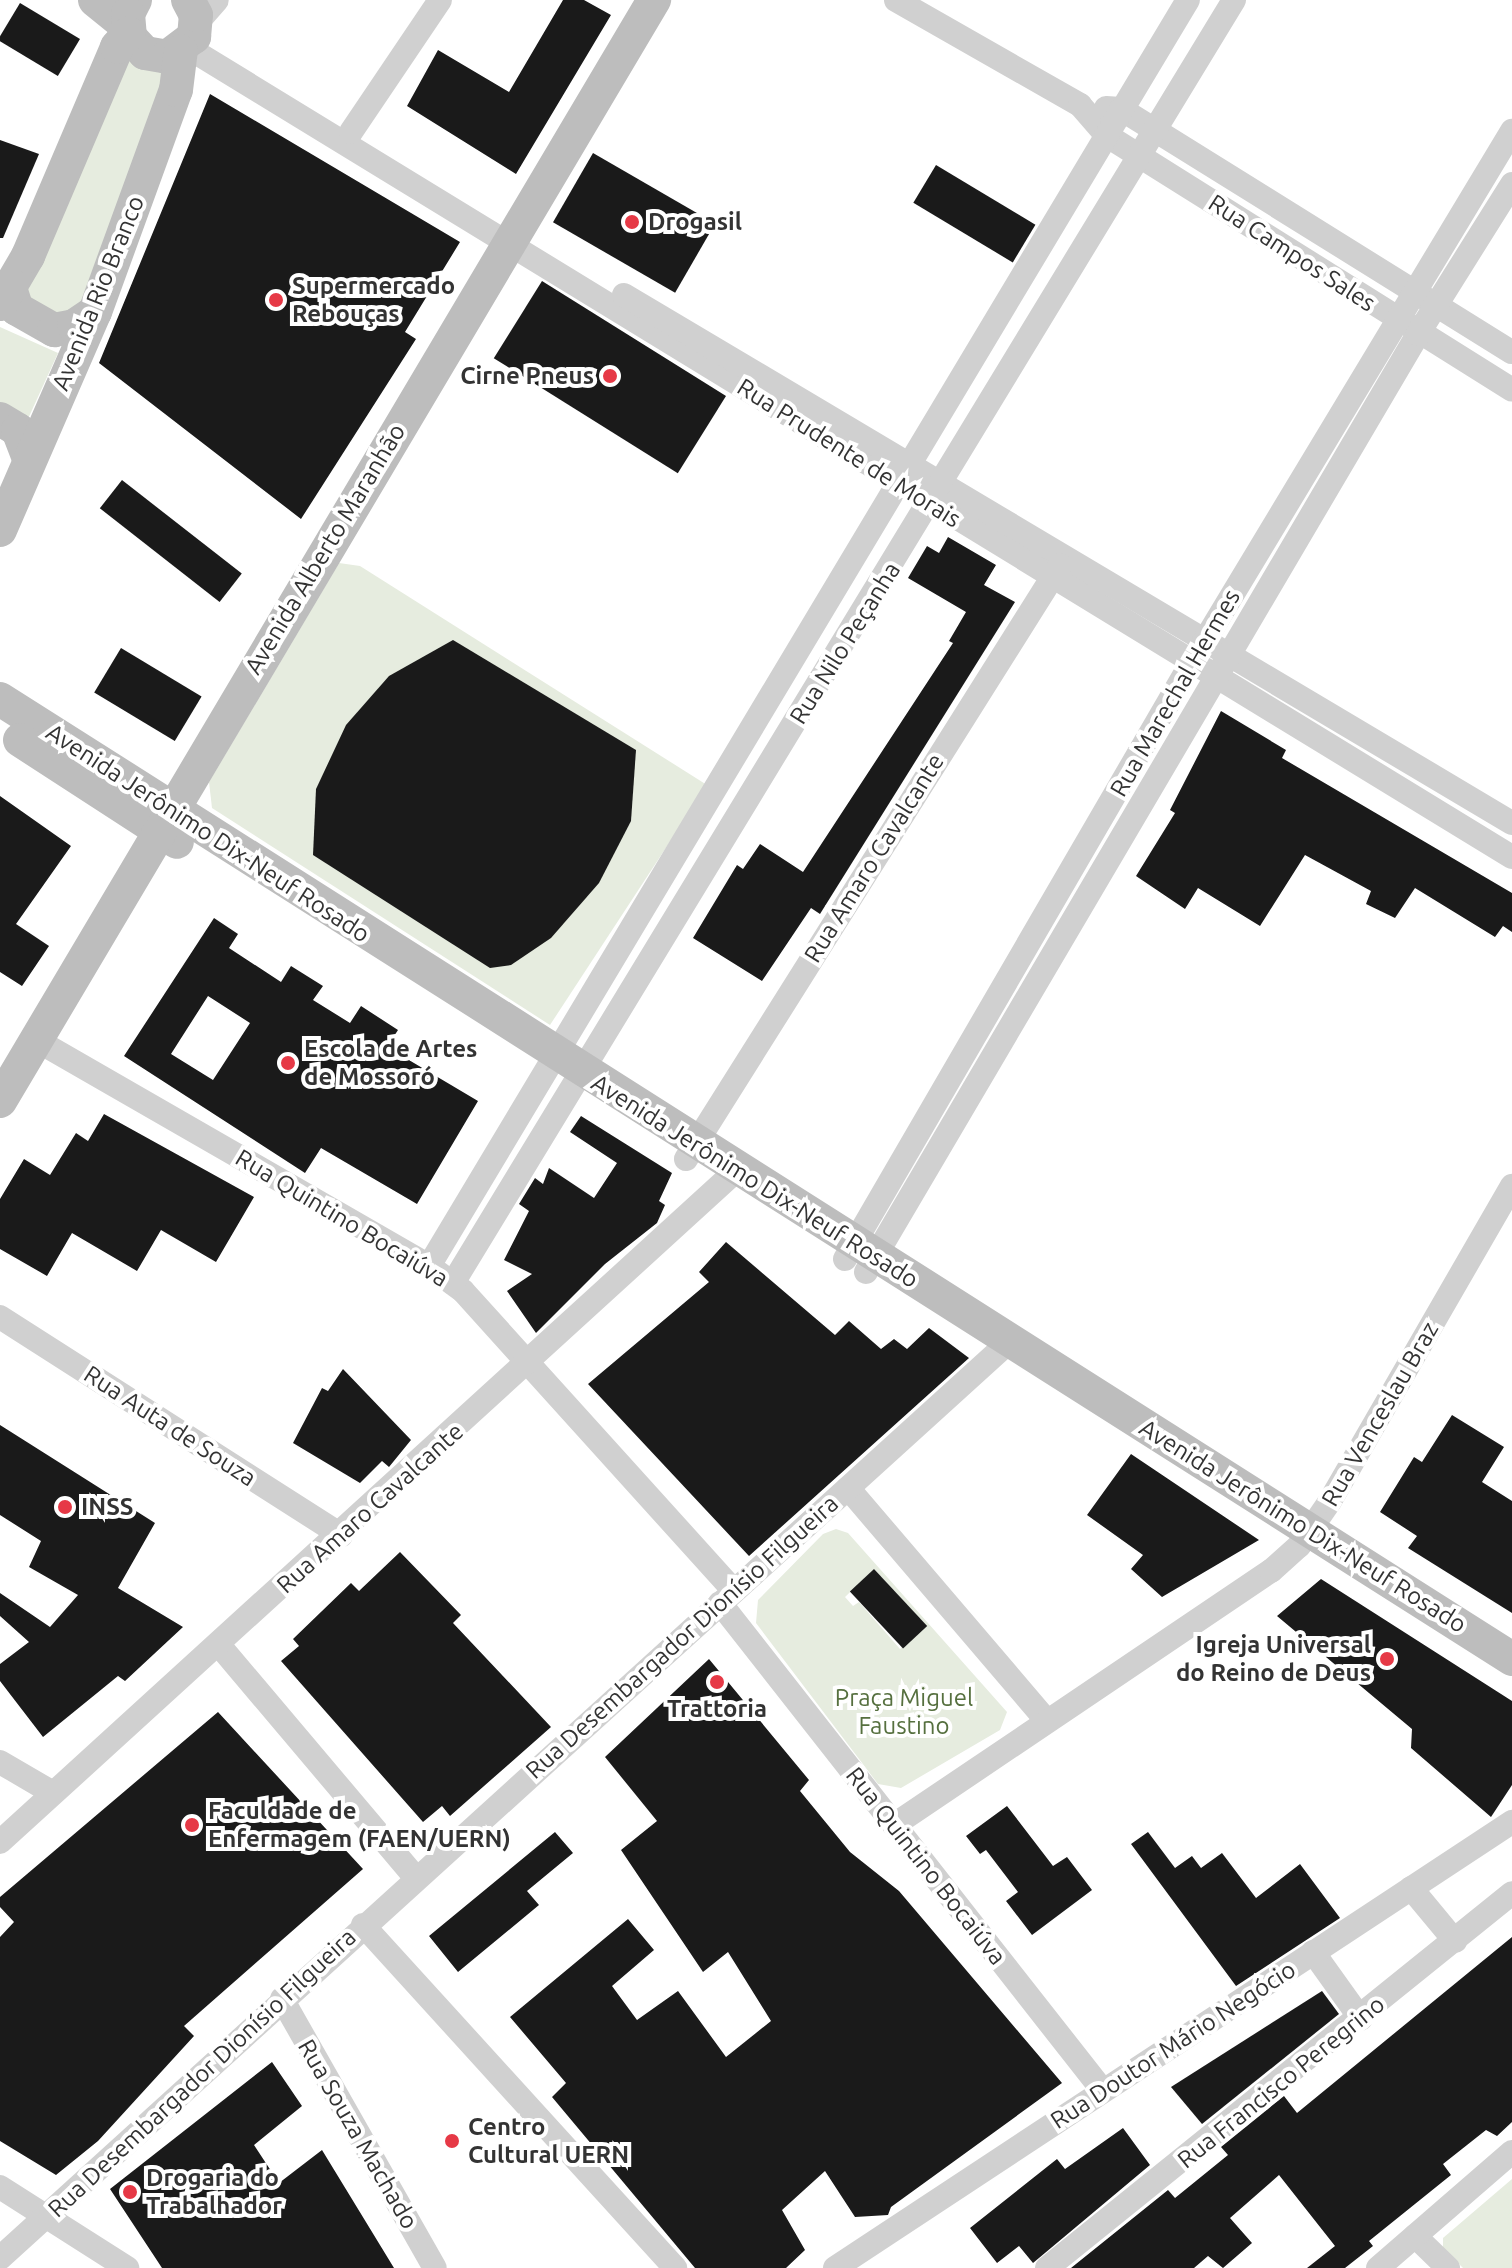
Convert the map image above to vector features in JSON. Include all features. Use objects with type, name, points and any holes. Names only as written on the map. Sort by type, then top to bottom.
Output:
[{"type":"main road","points":[[95,0],[130,19],[145,53],[167,57],[194,24]]},
{"type":"main road","name":"Avenida Alberto Maranhão","points":[[0,1101],[38,1041],[164,820],[654,0]]},
{"type":"main road","points":[[95,312],[74,326],[54,330],[17,309],[5,296],[130,19]]},
{"type":"main road","name":"Avenida Rio Branco","points":[[0,530],[95,312],[176,90],[194,24]]},
{"type":"main road","points":[[0,419],[18,430],[29,459]]},
{"type":"main road","name":"Avenida Jerônimo Dix-Neuf Rosado","points":[[0,699],[164,820]]},
{"type":"main road","name":"Avenida Jerônimo Dix-Neuf Rosado","points":[[0,726],[164,820],[1004,1348],[1511,1672]]},
{"type":"street","points":[[351,132],[440,0]]},
{"type":"street","name":"Rua Nilo Peçanha","points":[[453,1283],[564,1071],[903,475],[1188,0]]},
{"type":"street","name":"Rua Nilo Peçanha","points":[[429,1266],[564,1071],[936,495],[1234,0]]},
{"type":"street","name":"Rua Campos Sales","points":[[901,1],[1080,105],[1106,135],[1418,334],[1512,390]]},
{"type":"street","name":"Rua Prudente de Morais","points":[[194,24],[205,43],[512,236],[903,475],[1224,665],[1512,823]]},
{"type":"street","name":"Rua Prudente de Morais","points":[[194,24],[512,236]]},
{"type":"street","name":"Rua Campos Sales","points":[[1080,105],[1121,109],[1512,352]]},
{"type":"street","name":"Rua Marechal Hermes","points":[[860,1258],[1199,650],[1395,319],[1512,131]]},
{"type":"street","name":"Rua Marechal Hermes","points":[[860,1258],[1224,665],[1418,334],[1512,184]]},
{"type":"street","name":"Rua Amaro Cavalcante","points":[[690,1150],[1059,568]]},
{"type":"street","name":"Rua Prudente de Morais","points":[[1224,665],[1512,857]]},
{"type":"street","name":"Rua Quintino Bocaiúva","points":[[38,1041],[429,1266],[453,1283],[529,1364],[727,1597],[894,1825],[1103,2091]]},
{"type":"street","name":"Rua Amaro Cavalcante","points":[[0,1842],[732,1177]]},
{"type":"street","name":"Rua Venceslau Braz","points":[[894,1825],[1271,1571],[1304,1538],[1512,1186]]},
{"type":"street","name":"Rua Auta de Souza","points":[[0,1317],[341,1535]]},
{"type":"street","name":"Rua Desembargador Dionísio Filgueira","points":[[0,2258],[415,1877],[1004,1348]]},
{"type":"street","points":[[848,1488],[1047,1721]]},
{"type":"street","points":[[219,1645],[415,1877]]},
{"type":"street","points":[[0,1762],[53,1793]]},
{"type":"street","name":"Rua Doutor Mário Negócio","points":[[835,2268],[1512,1822]]},
{"type":"street","points":[[1411,1888],[1455,1941]]},
{"type":"street","name":"Rua Francisco Peregrino","points":[[1047,2268],[1361,2019],[1512,1893]]},
{"type":"street","points":[[363,1925],[675,2268]]},
{"type":"street","points":[[1313,1952],[1361,2019]]},
{"type":"street","name":"Rua Souza Machado","points":[[282,1999],[435,2268]]},
{"type":"street","points":[[1378,2268],[1512,2152]]},
{"type":"street","points":[[0,2187],[127,2268]]},
{"type":"street","points":[[1415,2236],[1448,2268]]},
{"type":"green space","points":[[127,49],[173,71],[86,301],[65,323],[23,293]]},
{"type":"green space","points":[[0,327],[58,353],[27,421],[0,408]]},
{"type":"green space","points":[[339,563],[360,566],[707,785],[550,1025],[212,808],[209,782]]},
{"type":"green space","name":"Praça Miguel Faustino","points":[[836,1529],[848,1533],[1007,1712],[1000,1730],[901,1788],[878,1784],[756,1623],[758,1600],[823,1534]],"holes":[[[874,1569],[927,1626],[900,1649],[859,1602],[853,1606],[845,1597]]]},
{"type":"green space","points":[[1512,2179],[1512,2268],[1463,2268],[1443,2248],[1443,2238]]},
{"type":"building","points":[[563,0],[584,0],[611,15],[516,174],[407,106],[438,50],[509,92]]},
{"type":"building","points":[[20,3],[80,39],[58,76],[0,41]]},
{"type":"building","name":"Supermercado Rebouças","points":[[210,94],[460,242],[405,332],[416,339],[301,519],[99,363]]},
{"type":"building","points":[[0,140],[39,154],[3,238],[0,238]]},
{"type":"building","name":"Drogasil","points":[[593,153],[715,224],[675,293],[553,222]]},
{"type":"building","points":[[936,165],[1035,225],[1013,262],[913,203]]},
{"type":"building","name":"Cirne Pneus","points":[[542,281],[726,396],[678,473],[494,358]]},
{"type":"building","points":[[122,480],[242,574],[220,602],[100,508]]},
{"type":"building","points":[[948,537],[996,565],[984,585],[1015,602],[820,914],[811,908],[762,981],[693,938],[737,865],[743,869],[760,844],[803,872],[953,643],[949,641],[966,612],[908,578],[927,546],[939,553]]},
{"type":"building","points":[[453,640],[636,750],[631,821],[599,883],[551,938],[511,965],[490,968],[313,855],[316,789],[346,725],[389,676]]},
{"type":"building","points":[[121,648],[202,696],[175,741],[94,693]]},
{"type":"building","points":[[1221,711],[1286,750],[1282,758],[1512,893],[1512,932],[1503,926],[1495,937],[1415,888],[1395,918],[1366,904],[1371,891],[1305,855],[1260,926],[1198,888],[1185,909],[1136,876],[1175,813],[1170,810]]},
{"type":"building","points":[[0,796],[71,846],[16,924],[49,946],[22,986],[0,972]]},
{"type":"building","points":[[214,918],[238,934],[229,948],[281,982],[291,966],[323,986],[313,1000],[350,1023],[361,1006],[398,1030],[387,1047],[478,1101],[417,1204],[321,1148],[305,1173],[124,1056]],"holes":[[[208,996],[250,1023],[213,1080],[171,1054]]]},
{"type":"building","points":[[104,1114],[254,1197],[216,1262],[161,1230],[137,1271],[72,1233],[47,1276],[0,1249],[0,1199],[24,1159],[50,1175],[76,1133],[88,1141]]},
{"type":"building","points":[[581,1116],[672,1173],[659,1201],[665,1205],[657,1223],[605,1264],[536,1333],[507,1291],[532,1274],[504,1260],[529,1211],[519,1204],[535,1178],[543,1184],[549,1168],[594,1198],[617,1163],[570,1132]]},
{"type":"building","points":[[726,1242],[835,1335],[849,1321],[881,1349],[894,1339],[907,1349],[929,1328],[969,1358],[749,1556],[588,1384],[709,1282],[699,1272]]},
{"type":"building","points":[[343,1369],[411,1440],[389,1467],[382,1461],[360,1483],[293,1443],[322,1388],[328,1391]]},
{"type":"building","points":[[1452,1415],[1504,1447],[1482,1482],[1512,1501],[1512,1613],[1408,1548],[1417,1536],[1380,1512],[1414,1457],[1422,1462]]},
{"type":"building","points":[[0,1425],[155,1523],[118,1588],[183,1627],[125,1681],[118,1676],[43,1737],[0,1681],[0,1664],[29,1642],[0,1616],[0,1593],[50,1627],[78,1595],[29,1567],[41,1541],[0,1515]]},
{"type":"building","points":[[1131,1454],[1259,1540],[1162,1597],[1131,1569],[1143,1555],[1087,1515]]},
{"type":"building","points":[[400,1552],[461,1615],[453,1623],[551,1727],[450,1816],[442,1806],[423,1822],[281,1661],[299,1646],[293,1639],[351,1583],[359,1591]]},
{"type":"building","points":[[874,1569],[927,1626],[903,1649],[850,1592]]},
{"type":"building","name":"Igreja Universal do Reino de Deus","points":[[1321,1579],[1512,1701],[1512,1785],[1491,1817],[1411,1748],[1412,1729],[1277,1616]]},
{"type":"building","points":[[709,1659],[809,1780],[800,1791],[850,1852],[899,1891],[1062,2083],[891,2207],[888,2215],[855,2217],[825,2171],[782,2210],[805,2250],[786,2268],[695,2268],[552,2097],[566,2083],[510,2017],[628,1919],[654,1950],[612,1986],[637,2020],[678,1991],[726,2057],[771,2021],[728,1952],[703,1972],[621,1850],[657,1821],[605,1757]]},
{"type":"building","points":[[218,1712],[363,1869],[184,2026],[194,2036],[98,2141],[56,2175],[0,2141],[0,1937],[14,1922],[0,1907],[0,1897]]},
{"type":"building","points":[[1007,1806],[1053,1866],[1067,1857],[1092,1890],[1032,1935],[1006,1901],[1018,1892],[986,1850],[980,1854],[966,1836]]},
{"type":"building","points":[[555,1832],[573,1853],[527,1891],[539,1905],[458,1972],[429,1936]]},
{"type":"building","points":[[1148,1832],[1175,1868],[1192,1856],[1201,1868],[1222,1853],[1256,1898],[1300,1864],[1340,1918],[1236,1986],[1131,1844]]},
{"type":"building","points":[[1512,1937],[1512,2122],[1497,2136],[1486,2130],[1443,2164],[1451,2175],[1369,2241],[1373,2246],[1345,2268],[1307,2268],[1335,2246],[1279,2175],[1230,2218],[1252,2243],[1223,2268],[1208,2256],[1194,2268],[1071,2268],[1168,2190],[1175,2198],[1228,2155],[1221,2147],[1284,2096],[1297,2113]]},
{"type":"building","points":[[1322,1991],[1339,2014],[1202,2124],[1171,2087]]},
{"type":"building","points":[[272,2062],[302,2106],[254,2145],[279,2183],[322,2150],[394,2268],[162,2268],[110,2189]]},
{"type":"building","points":[[1123,2128],[1150,2165],[1033,2263],[1019,2246],[997,2263],[970,2228],[1057,2159],[1065,2169]]},
{"type":"place","name":"Drogasil","points":[[632,222]]},
{"type":"place","name":"Supermercado Rebouças","points":[[276,300]]},
{"type":"place","name":"Cirne Pneus","points":[[610,376]]},
{"type":"place","name":"Escola de Artes de Mossoró","points":[[288,1063]]},
{"type":"place","name":"INSS","points":[[65,1507]]},
{"type":"place","name":"Igreja Universal do Reino de Deus","points":[[1387,1659]]},
{"type":"place","name":"Trattoria","points":[[717,1682]]},
{"type":"place","name":"Faculdade de Enfermagem (FAEN/UERN)","points":[[192,1825]]},
{"type":"place","name":"Centro Cultural UERN","points":[[452,2141]]},
{"type":"place","name":"Drogaria do Trabalhador","points":[[130,2192]]}]
